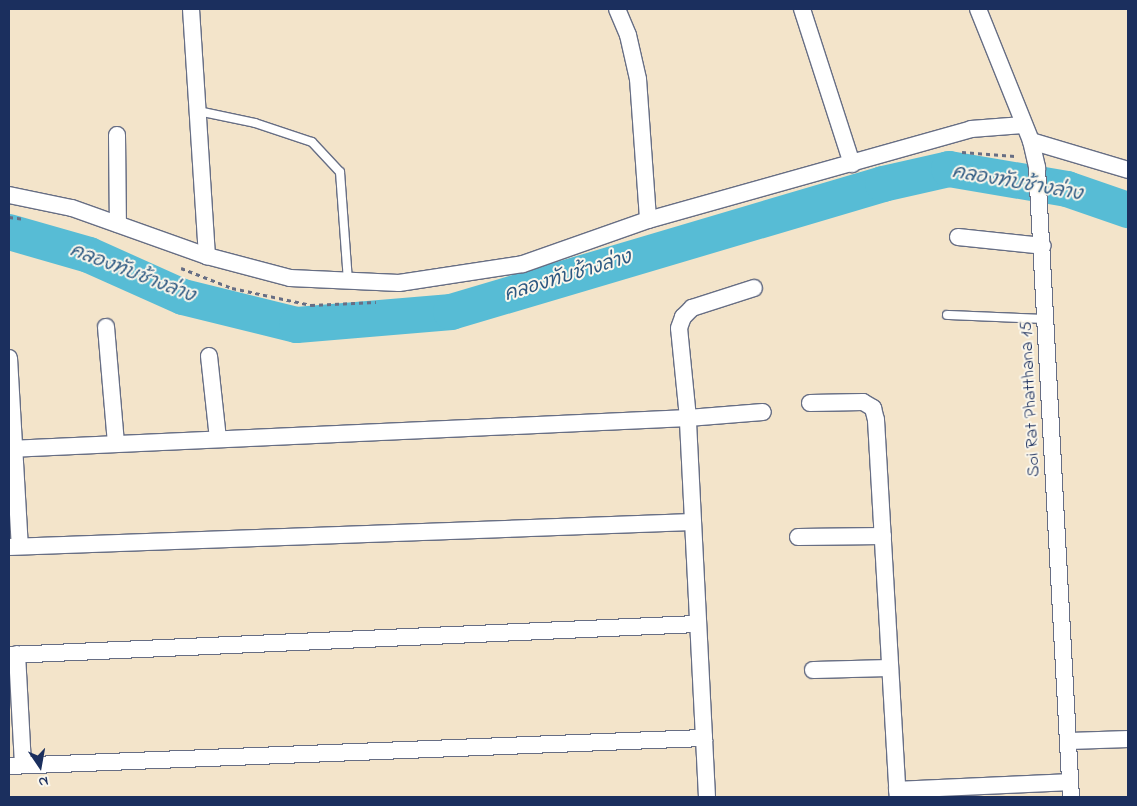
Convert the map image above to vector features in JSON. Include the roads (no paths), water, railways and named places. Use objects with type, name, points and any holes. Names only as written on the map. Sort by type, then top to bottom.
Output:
[{"type":"street","points":[[191,9],[207,256]]},
{"type":"street","points":[[617,9],[628,34],[638,79],[648,220]]},
{"type":"street","points":[[802,9],[852,164]]},
{"type":"street","name":"Soi Rat Phatthana 15","points":[[978,9],[1031,141],[1037,168],[1070,741],[1070,789]]},
{"type":"street","points":[[9,195],[72,208],[207,256],[290,278],[399,283],[523,264],[648,220],[972,129],[1023,125]]},
{"type":"street","points":[[117,135],[118,224]]},
{"type":"street","points":[[1031,141],[1128,170]]},
{"type":"street","points":[[958,237],[1042,246]]},
{"type":"street","points":[[707,797],[688,418],[680,342],[683,317],[692,308],[754,288]]},
{"type":"street","points":[[106,327],[116,444]]},
{"type":"street","points":[[210,356],[218,439]]},
{"type":"street","points":[[9,358],[14,546],[693,522]]},
{"type":"street","points":[[810,404],[863,402],[873,408],[883,536],[898,794],[1070,789]]},
{"type":"street","points":[[12,449],[688,418],[763,412]]},
{"type":"street","points":[[798,537],[883,536]]},
{"type":"street","points":[[698,624],[13,655],[16,766],[704,738]]},
{"type":"street","points":[[813,670],[890,668]]},
{"type":"street","points":[[1070,741],[1128,740]]},
{"type":"lane","points":[[198,111],[255,123],[312,142],[340,172],[348,281]]},
{"type":"lane","points":[[947,315],[1046,319]]},
{"type":"waterway","name":"คลองทับช้างล่าง","points":[[9,232],[89,255],[183,297],[297,325],[451,312],[883,184],[949,169],[1067,189],[1128,210]]}]
